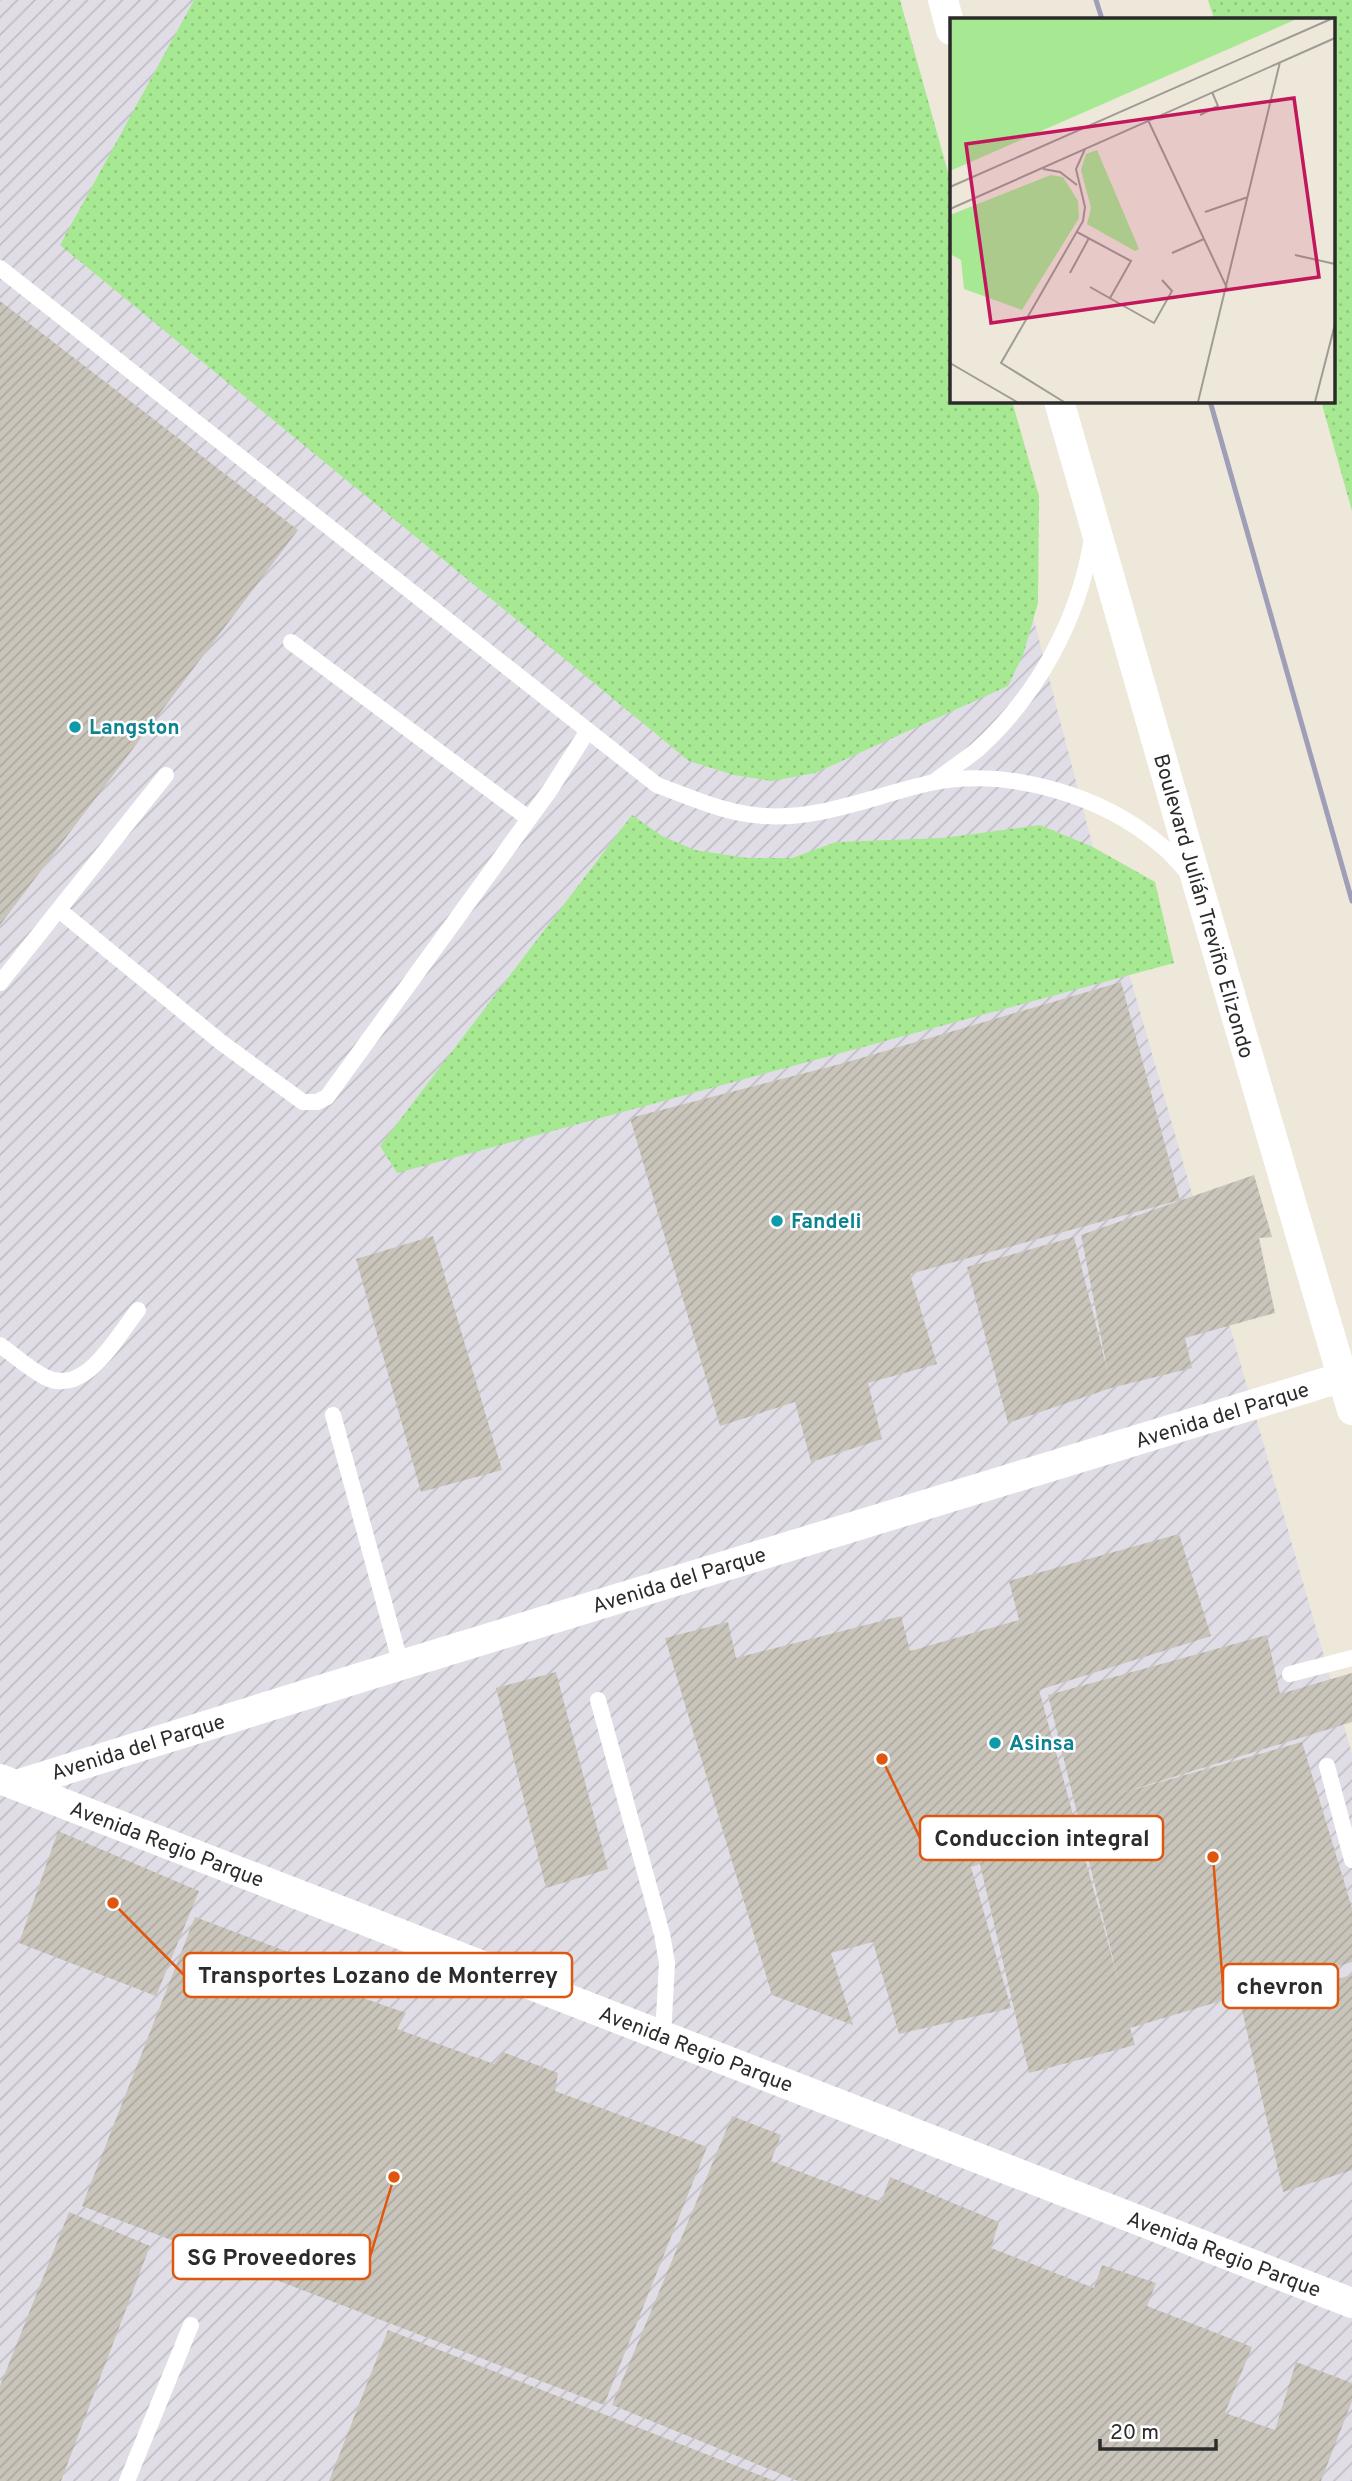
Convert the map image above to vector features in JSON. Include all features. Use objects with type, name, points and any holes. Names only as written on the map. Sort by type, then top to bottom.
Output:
[{"type":"street","points":[[943,0],[950,26]]},
{"type":"street","name":"Boulevard Julián Treviño Elizondo","points":[[1059,402],[1352,1410]]},
{"type":"street","name":"Avenida del Parque","points":[[8,1782],[401,1665],[1343,1377]]},
{"type":"street","name":"Avenida Regio Parque","points":[[8,1782],[1352,2303]]},
{"type":"lane","points":[[0,268],[657,785],[716,807],[764,816],[811,814],[933,783],[994,779],[1056,788],[1113,812],[1164,847],[1197,882]]},
{"type":"lane","points":[[933,783],[976,750],[1014,711],[1046,667],[1071,618],[1088,566],[1094,522]]},
{"type":"lane","points":[[291,642],[528,818]]},
{"type":"lane","points":[[59,910],[222,1043],[303,1102],[317,1102],[327,1097],[550,790],[587,732]]},
{"type":"lane","points":[[0,983],[166,775]]},
{"type":"lane","points":[[0,1345],[45,1378],[62,1383],[77,1380],[91,1370],[138,1310]]},
{"type":"lane","points":[[333,1415],[401,1665]]},
{"type":"lane","points":[[1290,1674],[1352,1658]]},
{"type":"lane","points":[[598,1700],[662,1934],[667,1963],[663,2036]]},
{"type":"lane","points":[[1326,1766],[1352,1860]]},
{"type":"lane","points":[[127,2481],[191,2325]]},
{"type":"shaded area","points":[[0,0],[873,0],[950,402],[977,402],[1093,847],[1352,1754],[1352,2481],[0,2481]]},
{"type":"green space","points":[[194,0],[900,0],[950,179],[950,402],[1012,402],[1039,496],[1038,603],[1023,655],[1008,686],[815,773],[772,781],[734,775],[689,761],[60,245]]},
{"type":"green space","points":[[1208,0],[1352,0],[1352,511],[1321,402],[1334,402],[1334,18],[1214,18]]},
{"type":"green space","points":[[632,815],[662,836],[695,850],[747,858],[792,858],[836,842],[943,838],[1040,825],[1093,847],[1155,882],[1174,963],[397,1173],[380,1146]]},
{"type":"building","name":"Langston","points":[[0,301],[298,530],[0,925]]},
{"type":"building","points":[[1121,982],[1180,1200],[910,1274],[937,1364],[868,1383],[882,1439],[811,1462],[795,1402],[720,1426],[630,1118],[844,1063]]},
{"type":"building","points":[[1254,1175],[1272,1237],[1259,1238],[1275,1313],[1185,1338],[1192,1368],[1111,1388],[1008,1423],[967,1267],[1074,1237],[1108,1373],[1081,1235]]},
{"type":"building","points":[[433,1236],[502,1470],[421,1492],[356,1259]]},
{"type":"building","points":[[1179,1534],[1211,1636],[1039,1690],[1119,1983],[1048,1695],[1267,1635],[1280,1694],[1352,1673],[1352,1722],[1118,1794],[1302,1742],[1352,1908],[1352,1962],[1130,2028],[1135,2045],[1029,2073],[980,1864],[971,1867],[1011,2008],[899,2034],[873,1942],[831,1953],[853,2025],[772,1995],[665,1638],[728,1622],[736,1658],[901,1616],[910,1651],[1019,1620],[1009,1581]]},
{"type":"building","points":[[556,1672],[608,1869],[546,1888],[496,1688]]},
{"type":"building","points":[[58,1831],[199,1891],[156,1996],[19,1943]]},
{"type":"building","points":[[195,1917],[307,1959],[303,1977],[406,2013],[397,2029],[494,2064],[503,2052],[558,2073],[555,2091],[707,2147],[604,2405],[82,2206]]},
{"type":"building","points":[[1352,1975],[1352,2170],[1283,2192],[1241,2005]]},
{"type":"building","points":[[732,2116],[781,2135],[771,2161],[881,2202],[890,2177],[999,2222],[991,2248],[1094,2288],[1102,2265],[1156,2283],[1147,2306],[1252,2347],[1225,2413],[1275,2430],[1296,2362],[1352,2383],[1352,2401],[1321,2481],[798,2481],[612,2405]]},
{"type":"building","points":[[69,2212],[150,2246],[61,2481],[0,2481],[0,2386]]},
{"type":"building","points":[[388,2330],[775,2481],[329,2481]]},
{"type":"railway","points":[[1096,0],[1102,18]]},
{"type":"railway","points":[[1210,402],[1352,901]]},
{"type":"place","name":"Langston","points":[[75,727]]},
{"type":"place","name":"Fandeli","points":[[777,1221]]},
{"type":"place","name":"Asinsa","points":[[995,1743]]},
{"type":"place","name":"Conduccion integral","points":[[882,1759]]},
{"type":"place","name":"chevron","points":[[1213,1857]]},
{"type":"place","name":"Transportes Lozano de Monterrey","points":[[113,1903]]},
{"type":"place","name":"SG Proveedores","points":[[394,2177]]}]
